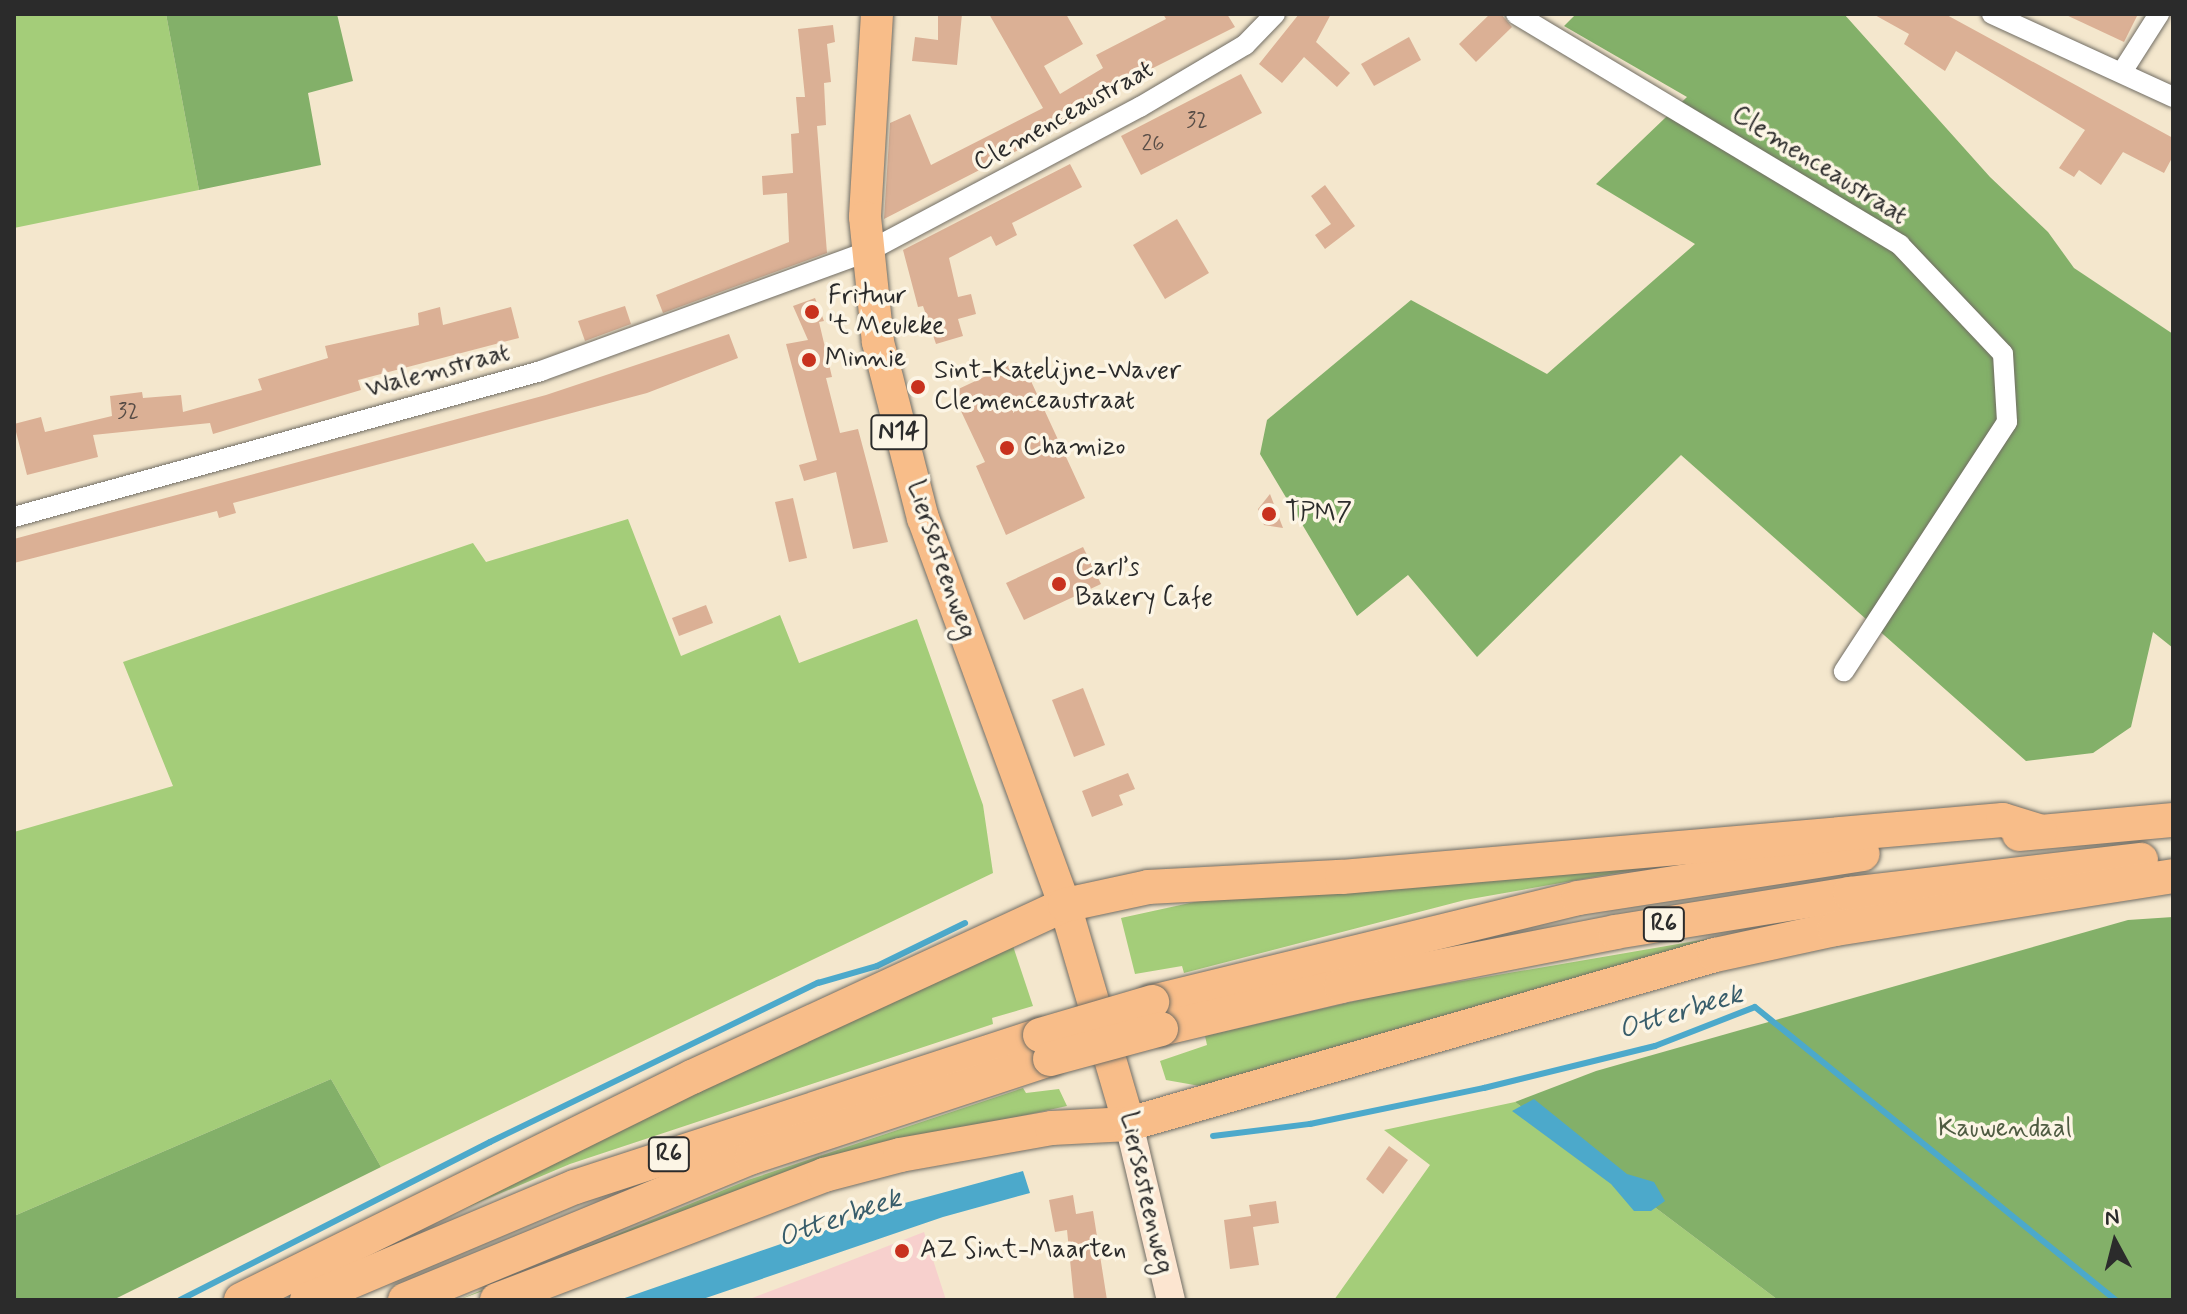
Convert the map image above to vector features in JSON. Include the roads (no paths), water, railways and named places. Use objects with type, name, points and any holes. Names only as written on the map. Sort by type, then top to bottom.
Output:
[{"type":"highway","points":[[241,1300],[692,1077],[1065,905],[1148,887],[1357,876],[2003,820],[2040,831]]},
{"type":"highway","name":"R6","points":[[307,1300],[590,1181],[1045,1047],[1578,898],[2040,831],[2173,820]]},
{"type":"highway","name":"R6","points":[[1156,1016],[1341,986],[1615,932],[1850,894],[2173,857]]},
{"type":"highway","points":[[497,1300],[824,1175],[976,1139],[1052,1128],[1129,1124],[1715,955],[1835,929],[2173,876]]},
{"type":"highway","name":"R6","points":[[405,1300],[752,1157],[1045,1047]]},
{"type":"main road","name":"Liersesteenweg","points":[[877,14],[866,179],[867,252],[878,342],[923,518],[1065,905],[1094,993],[1120,1085],[1171,1300]]},
{"type":"street","name":"Clemenceaustraat","points":[[867,252],[1140,107],[1245,45],[1275,14]]},
{"type":"street","name":"Clemenceaustraat","points":[[1516,14],[1900,245],[2003,354],[2007,422],[1844,671]]},
{"type":"street","points":[[1992,14],[2173,97]]},
{"type":"street","points":[[2122,72],[2159,14]]},
{"type":"street","name":"Walemstraat","points":[[15,513],[541,371],[867,252]]},
{"type":"water","points":[[1534,1099],[1627,1174],[1654,1182],[1665,1201],[1651,1211],[1634,1211],[1611,1184],[1512,1111]]},
{"type":"water","points":[[1023,1171],[1030,1193],[943,1217],[700,1300],[619,1300],[879,1210]]},
{"type":"waterway","points":[[180,1300],[490,1142],[818,983],[877,966],[965,923]]},
{"type":"waterway","name":"Otterbeek","points":[[1213,1136],[1310,1124],[1484,1088],[1655,1046],[1755,1007],[2115,1300]]},
{"type":"place","name":"Frituur 't Meuleke","points":[[812,312]]},
{"type":"place","name":"Minnie","points":[[809,360]]},
{"type":"place","name":"Sint-Katelijne-Waver Clemenceaustraat","points":[[918,387]]},
{"type":"place","name":"Chamizo","points":[[1007,448]]},
{"type":"place","name":"TPM7","points":[[1269,514]]},
{"type":"place","name":"Carl’s Bakery Cafe","points":[[1059,584]]},
{"type":"place","name":"AZ Sint-Maarten","points":[[902,1251]]},
{"type":"park label","name":"Kauwendaal","points":[[2005,1130]]}]
